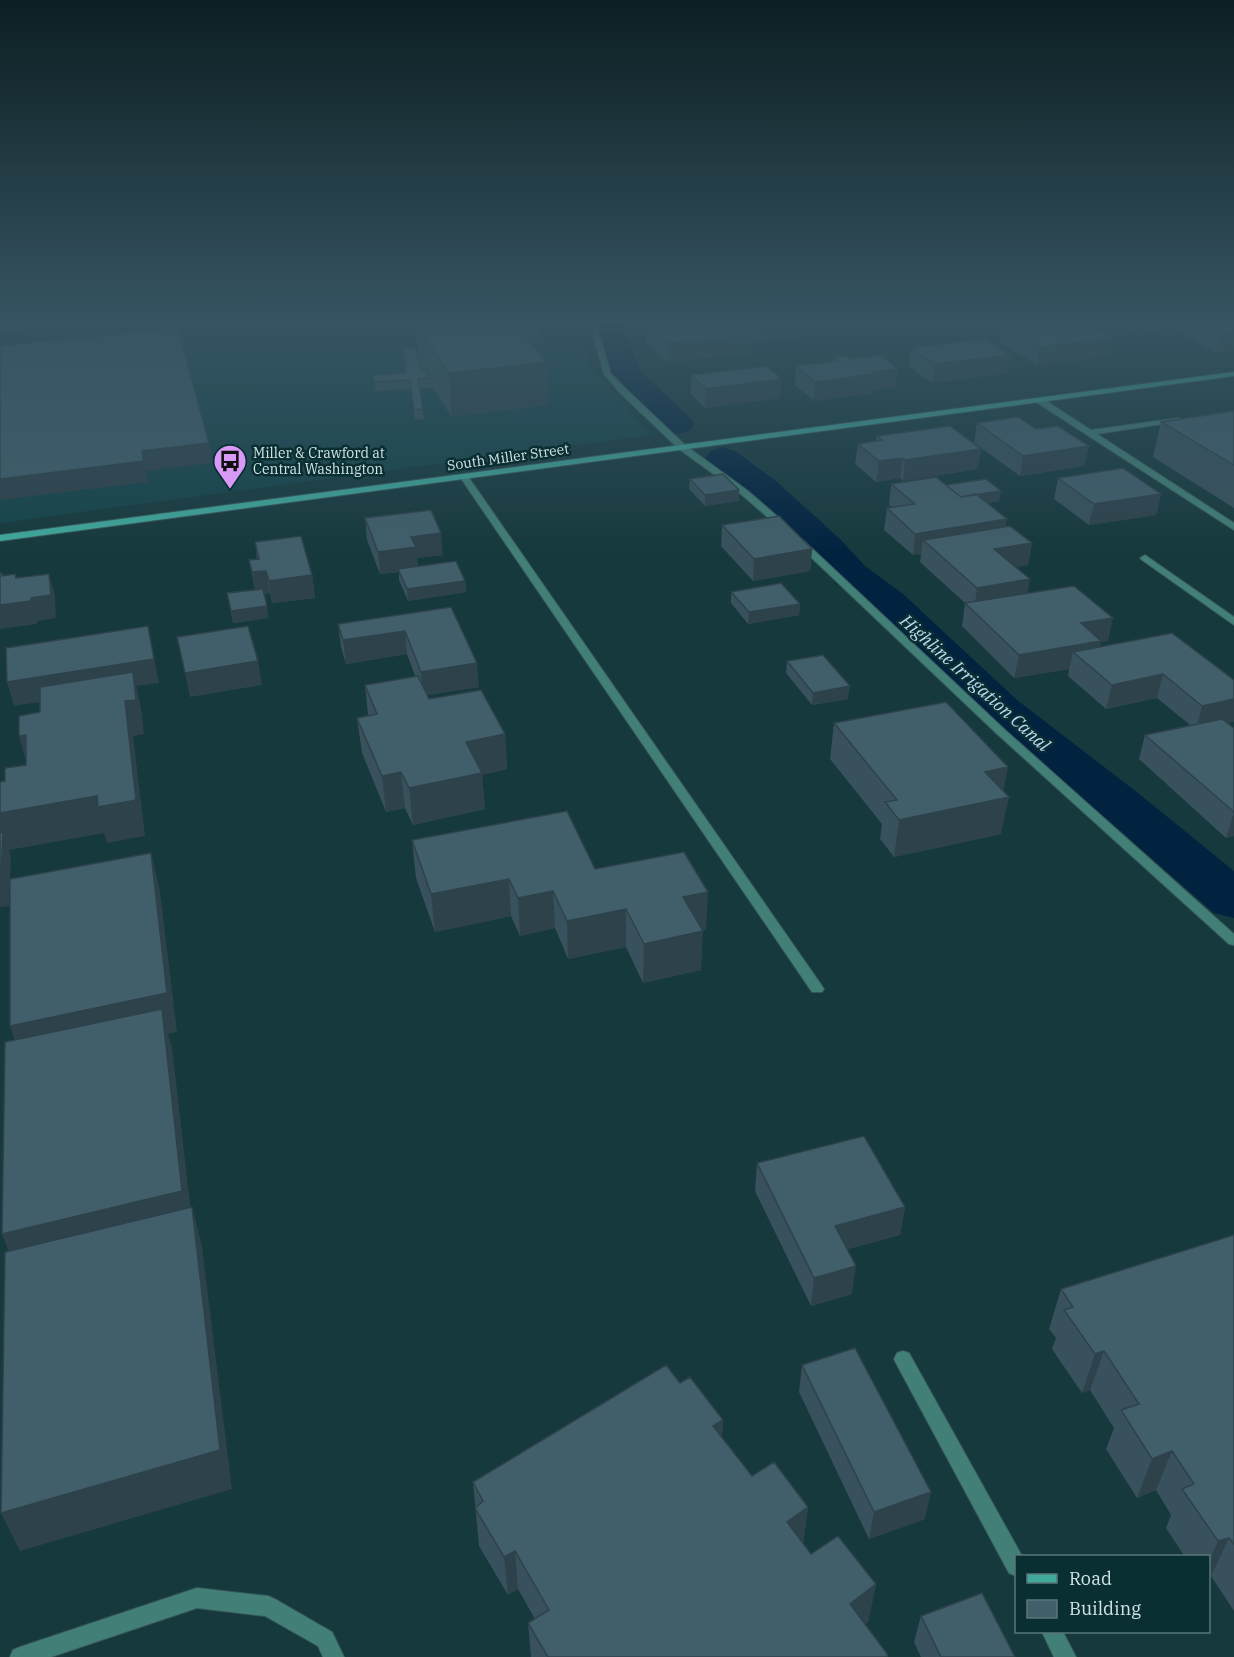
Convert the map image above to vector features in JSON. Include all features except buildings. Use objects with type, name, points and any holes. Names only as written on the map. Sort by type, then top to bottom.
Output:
[{"type":"street","points":[[631,398],[650,418],[745,493],[820,559],[1000,731],[1234,941]]},
{"type":"street","name":"South Miller Street","points":[[0,538],[1052,398]]},
{"type":"street","points":[[1039,400],[1234,527]]},
{"type":"street","points":[[1089,433],[1180,420]]},
{"type":"street","points":[[464,477],[817,989]]},
{"type":"street","points":[[1145,558],[1234,622]]},
{"type":"street","points":[[903,1359],[1015,1562]]},
{"type":"street","points":[[20,1657],[197,1598],[268,1606],[325,1639],[334,1657]]},
{"type":"street","points":[[1053,1633],[1066,1657]]},
{"type":"shaded area","points":[[0,398],[619,398],[651,435],[0,523]]},
{"type":"waterway","name":"Highline Irrigation Canal","points":[[651,398],[677,424]]},
{"type":"waterway","name":"Highline Irrigation Canal","points":[[723,458],[763,489],[826,547],[851,575],[888,603],[1000,710],[1120,804],[1234,900]]},
{"type":"place","name":"Miller & Crawford at Central Washington","points":[[230,490]]}]
